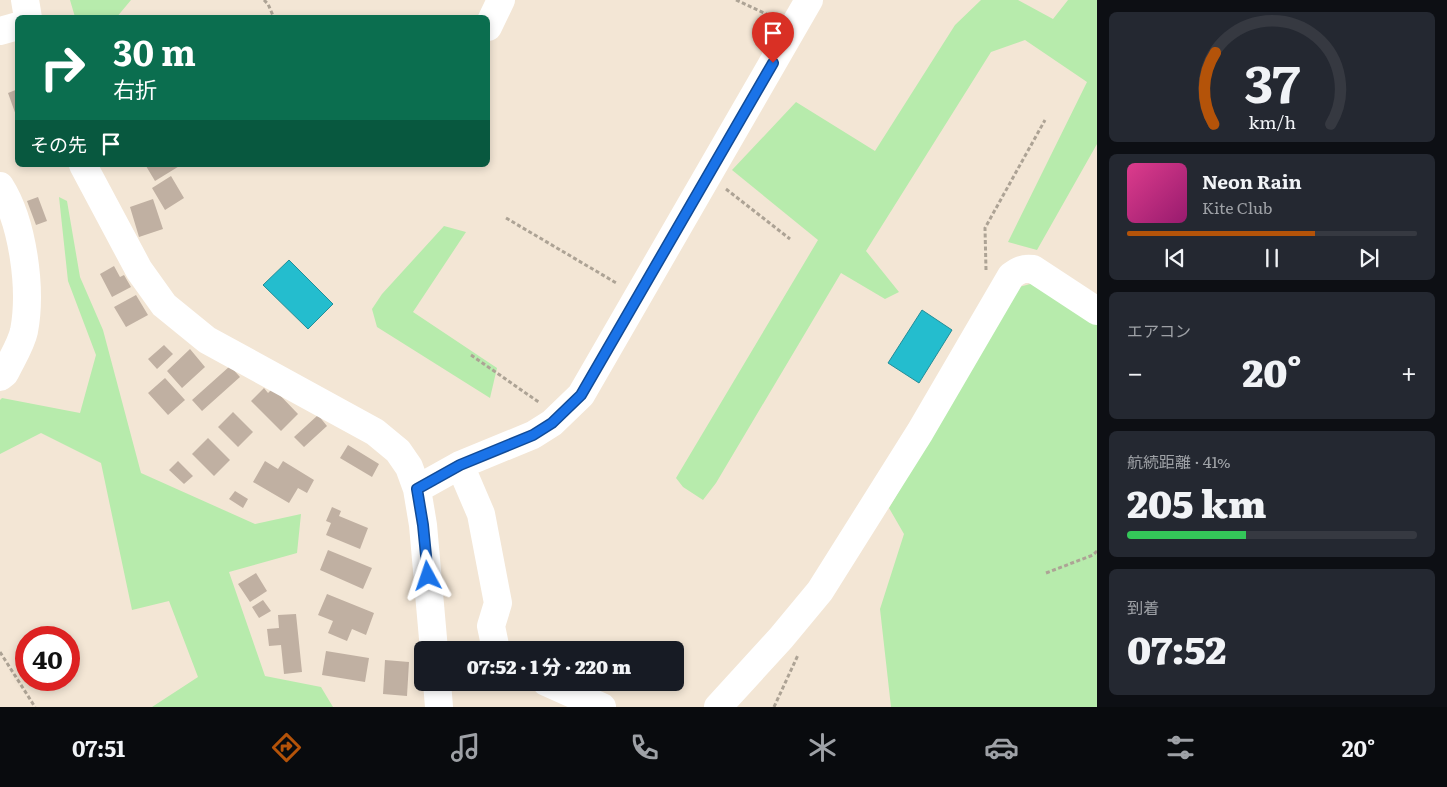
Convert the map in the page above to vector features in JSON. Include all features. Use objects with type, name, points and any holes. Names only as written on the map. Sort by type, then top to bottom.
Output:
[{"type":"street","points":[[25,0],[28,15]]},
{"type":"street","points":[[490,23],[501,0]]},
{"type":"street","points":[[417,489],[460,465],[533,435],[552,423],[581,395],[809,0]]},
{"type":"street","points":[[0,30],[15,27]]},
{"type":"street","points":[[84,167],[139,270],[164,305],[208,340],[375,432],[398,450],[409,467],[417,489],[423,525],[433,641]]},
{"type":"street","points":[[0,186],[18,227],[28,291],[23,332],[5,373],[0,377]]},
{"type":"street","points":[[718,707],[782,638],[820,592],[920,432],[1012,276],[1018,270],[1024,268],[1033,269],[1097,311]]},
{"type":"street","points":[[460,465],[480,514],[498,603],[491,626],[494,641]]},
{"type":"street","points":[[438,691],[439,707]]},
{"type":"street","points":[[566,691],[602,707]]},
{"type":"path","points":[[264,0],[273,15]]},
{"type":"path","points":[[736,0],[771,15],[791,31]]},
{"type":"path","points":[[986,277],[985,228],[1045,120]]},
{"type":"path","points":[[708,174],[790,240]]},
{"type":"path","points":[[506,218],[638,296]]},
{"type":"path","points":[[471,355],[538,401],[552,423]]},
{"type":"path","points":[[1046,573],[1097,552]]},
{"type":"path","points":[[0,652],[35,707]]},
{"type":"green space","points":[[70,0],[131,0],[118,15],[74,15]]},
{"type":"green space","points":[[981,0],[1018,0],[1053,19],[1068,0],[1097,0],[1097,144],[1037,250],[1008,242],[1087,82],[1025,40],[991,52],[866,251],[899,292],[885,299],[841,273],[716,483],[703,500],[683,487],[676,478],[818,240],[732,170],[796,102],[875,151],[955,25]]},
{"type":"green space","points":[[59,197],[67,201],[80,277],[103,330],[141,473],[255,524],[301,514],[297,553],[229,572],[265,676],[321,687],[333,707],[152,707],[198,677],[169,601],[132,610],[101,463],[41,433],[0,454],[0,400],[2,398],[80,413],[96,355],[68,281]]},
{"type":"green space","points":[[444,226],[466,232],[413,312],[497,368],[490,398],[377,327],[372,309],[382,294]]},
{"type":"green space","points":[[1034,283],[1097,320],[1097,707],[891,707],[880,609],[904,534],[889,508],[1019,287]]},
{"type":"water","points":[[289,260],[333,304],[308,329],[263,285]]},
{"type":"water","points":[[922,310],[952,330],[919,383],[888,363]]},
{"type":"building","points":[[15,90],[15,112],[8,93]]},
{"type":"building","points":[[147,167],[178,167],[155,181]]},
{"type":"building","points":[[171,176],[184,198],[165,210],[152,188]]},
{"type":"building","points":[[38,197],[47,221],[36,225],[27,201]]},
{"type":"building","points":[[153,199],[163,229],[139,237],[130,207]]},
{"type":"building","points":[[114,266],[120,277],[124,275],[131,287],[112,297],[100,274]]},
{"type":"building","points":[[136,295],[148,315],[126,327],[114,307]]},
{"type":"building","points":[[164,345],[173,354],[157,369],[148,359]]},
{"type":"building","points":[[190,349],[205,367],[182,388],[167,371]]},
{"type":"building","points":[[230,366],[240,377],[202,411],[192,400]]},
{"type":"building","points":[[165,378],[185,400],[168,415],[148,393]]},
{"type":"building","points":[[264,388],[268,393],[273,388],[298,414],[281,431],[251,401]]},
{"type":"building","points":[[233,412],[253,432],[238,447],[218,427]]},
{"type":"building","points":[[318,415],[327,426],[304,447],[294,437]]},
{"type":"building","points":[[208,438],[230,460],[214,476],[192,454]]},
{"type":"building","points":[[348,445],[379,464],[372,477],[340,458]]},
{"type":"building","points":[[178,461],[193,476],[184,484],[169,470]]},
{"type":"building","points":[[265,461],[278,469],[283,461],[314,480],[307,493],[298,488],[289,503],[253,482]]},
{"type":"building","points":[[235,491],[248,499],[243,508],[229,499]]},
{"type":"building","points":[[332,507],[341,511],[339,516],[368,528],[360,549],[326,535],[331,523],[326,521]]},
{"type":"building","points":[[328,550],[372,568],[363,589],[320,570]]},
{"type":"building","points":[[256,573],[267,591],[250,602],[238,584]]},
{"type":"building","points":[[327,594],[374,613],[366,635],[352,629],[347,641],[328,633],[333,621],[318,615]]},
{"type":"building","points":[[263,600],[271,611],[259,618],[252,607]]},
{"type":"building","points":[[296,614],[302,672],[284,674],[281,645],[269,646],[267,629],[279,628],[278,615]]},
{"type":"building","points":[[326,651],[369,658],[365,682],[322,675]]},
{"type":"building","points":[[385,660],[409,662],[407,696],[383,694]]},
{"type":"route","points":[[428,576],[417,489],[460,465],[533,435],[552,423],[581,395],[773,63]]}]
